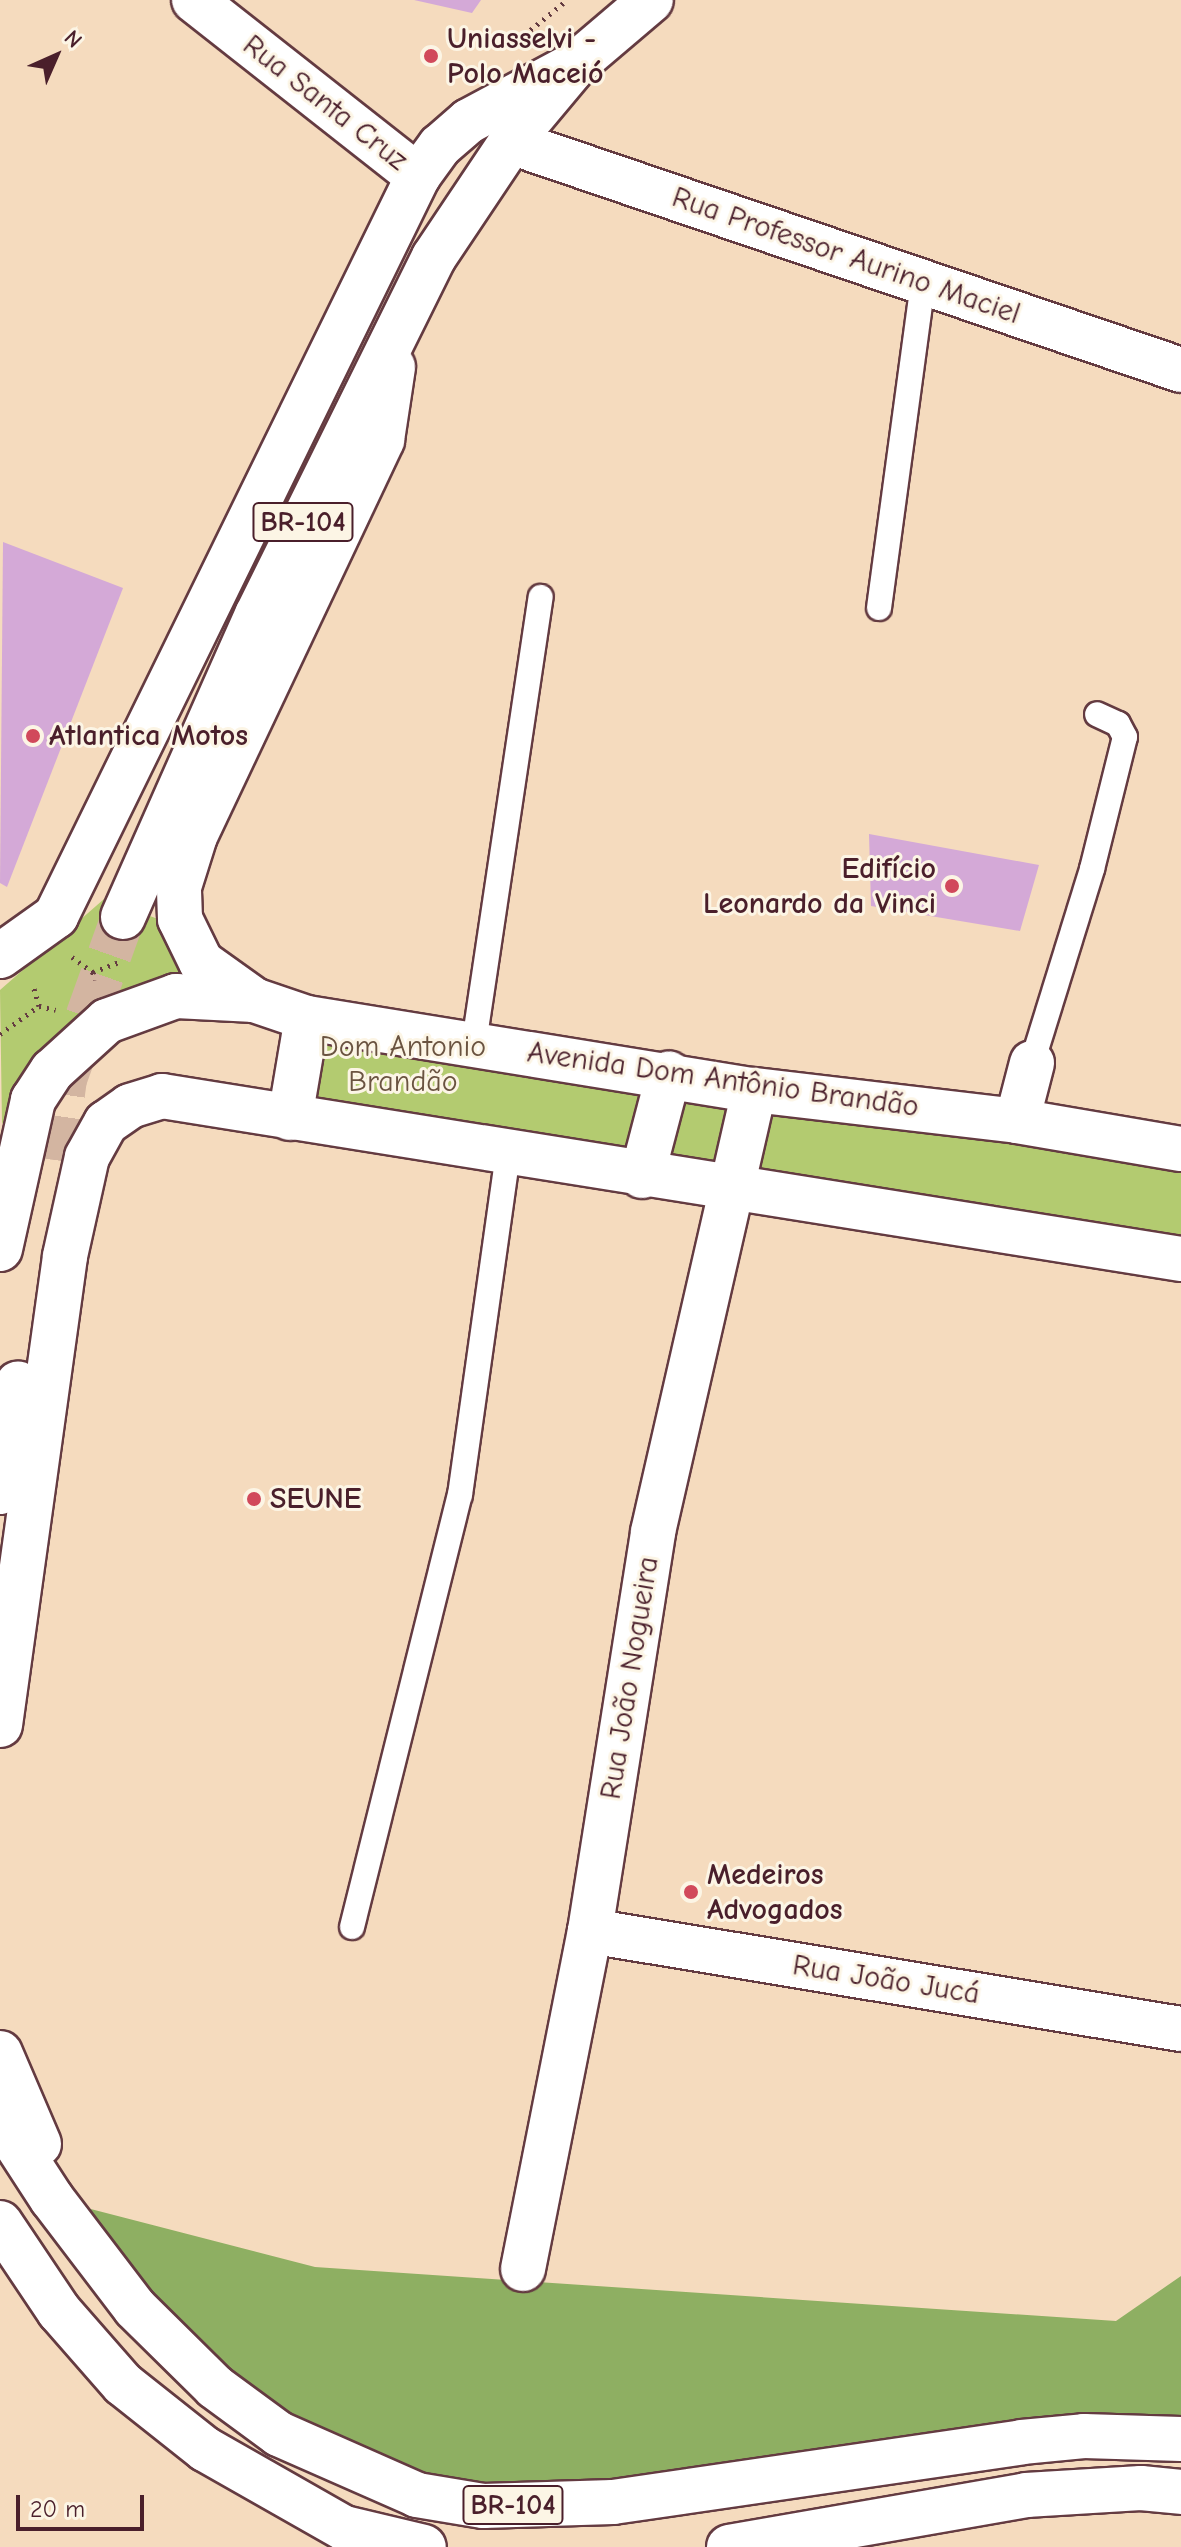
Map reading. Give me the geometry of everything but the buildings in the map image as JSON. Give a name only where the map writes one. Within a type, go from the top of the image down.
[{"type":"main road","name":"Rua Santa Cruz","points":[[194,0],[418,176]]},
{"type":"main road","name":"BR-104","points":[[123,917],[257,615],[434,257],[511,142],[577,63],[651,0]]},
{"type":"main road","points":[[10,960],[60,935],[418,176],[440,146],[469,121],[577,63]]},
{"type":"main road","name":"Rua Professor Aurino Maciel","points":[[511,142],[1181,370]]},
{"type":"main road","points":[[254,1000],[201,962],[180,919],[179,887],[195,836],[382,440],[398,328]]},
{"type":"main road","name":"Avenida Dom Antônio Brandão","points":[[0,1249],[33,1100],[52,1071],[107,1021],[176,996],[254,1000],[307,1018],[669,1073],[754,1090],[1017,1121],[1181,1149]]},
{"type":"main road","points":[[290,1118],[307,1018]]},
{"type":"main road","points":[[1017,1121],[1032,1063]]},
{"type":"main road","points":[[642,1176],[669,1073]]},
{"type":"main road","name":"Rua João Nogueira","points":[[523,2269],[590,1931],[653,1532],[754,1090]]},
{"type":"main road","points":[[0,1492],[71,1159],[106,1123],[130,1106],[162,1096],[642,1176],[1181,1259]]},
{"type":"main road","points":[[0,1725],[65,1256],[71,1159]]},
{"type":"main road","name":"Rua João Jucá","points":[[590,1931],[1181,2029]]},
{"type":"main road","points":[[0,2053],[52,2171],[135,2308]]},
{"type":"main road","name":"BR-104","points":[[0,2119],[52,2199],[135,2308],[215,2387],[279,2434],[417,2495],[483,2506],[613,2502],[1084,2436],[1181,2439]]},
{"type":"main road","name":"BR-104","points":[[0,2223],[59,2311],[123,2384],[205,2449],[344,2528],[424,2547]]},
{"type":"main road","points":[[729,2547],[1026,2495],[1141,2488],[1181,2492]]},
{"type":"lane","points":[[879,608],[923,282]]},
{"type":"lane","points":[[474,1043],[541,597]]},
{"type":"lane","points":[[1032,1063],[1092,869],[1125,737],[1118,724],[1097,714]]},
{"type":"lane","points":[[352,1927],[460,1495],[508,1153]]},
{"type":"path","points":[[60,935],[93,972],[94,983]]},
{"type":"path","points":[[0,1034],[39,1006],[10,960]]},
{"type":"green space","points":[[104,899],[158,919],[206,987],[42,1055],[2,1124],[0,990]]},
{"type":"green space","name":"Dom Antonio Brandão","points":[[331,1006],[1181,1143],[1181,1237],[302,1095]]},
{"type":"green space","points":[[52,2199],[315,2267],[1116,2321],[1181,2276],[1181,2439],[572,2503],[417,2495],[279,2434]]},
{"type":"tunnel","points":[[54,1160],[65,1079],[123,917]]},
{"type":"place","name":"Uniasselvi - Polo Maceió","points":[[431,56]]},
{"type":"place","name":"Atlantica Motos","points":[[33,736]]},
{"type":"place","name":"Edifício Leonardo da Vinci","points":[[952,886]]},
{"type":"place","name":"SEUNE","points":[[254,1499]]},
{"type":"place","name":"Medeiros Advogados","points":[[691,1892]]}]
